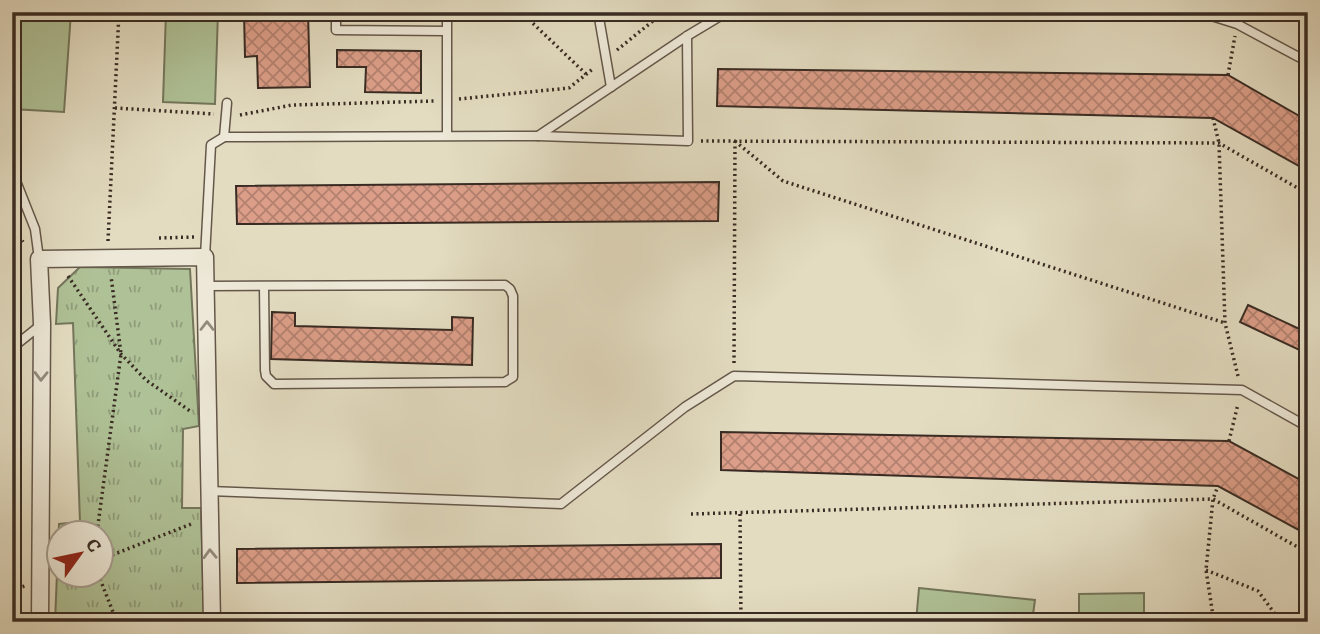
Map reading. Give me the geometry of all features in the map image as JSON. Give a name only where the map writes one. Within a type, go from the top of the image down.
[{"type":"street","points":[[40,622],[42,324],[39,258],[108,257],[205,257],[212,622]]},
{"type":"lane","points":[[336,12],[336,30],[446,31]]},
{"type":"lane","points":[[447,12],[447,135]]},
{"type":"lane","points":[[597,12],[611,87]]},
{"type":"lane","points":[[538,136],[727,12]]},
{"type":"lane","points":[[993,12],[1202,13],[1237,24],[1308,62]]},
{"type":"lane","points":[[205,257],[211,145],[224,137],[447,135],[688,141],[687,36]]},
{"type":"lane","points":[[224,137],[227,103]]},
{"type":"lane","points":[[12,171],[35,229],[39,258]]},
{"type":"lane","points":[[207,286],[505,285],[513,296],[513,377],[505,382],[274,384],[266,376],[265,370],[264,286]]},
{"type":"lane","points":[[12,348],[42,324]]},
{"type":"lane","points":[[209,491],[561,504],[685,407],[734,376],[1242,390],[1308,427]]},
{"type":"path","points":[[99,518],[121,355],[108,257],[107,220],[119,12]]},
{"type":"path","points":[[521,12],[586,74]]},
{"type":"path","points":[[115,108],[240,116],[292,105],[448,100],[569,88],[664,12]]},
{"type":"path","points":[[1228,75],[1237,24]]},
{"type":"path","points":[[735,141],[783,181],[1225,323],[1219,143],[1213,118]]},
{"type":"path","points":[[688,141],[1219,143],[1308,194]]},
{"type":"path","points":[[734,376],[735,141]]},
{"type":"path","points":[[12,239],[21,239],[39,258],[68,276],[121,355],[146,380],[207,423]]},
{"type":"path","points":[[1214,622],[1206,570],[1213,499],[1218,486]]},
{"type":"path","points":[[691,514],[1213,499],[1308,553]]},
{"type":"path","points":[[740,514],[741,622]]},
{"type":"path","points":[[116,554],[209,517]]},
{"type":"path","points":[[1206,570],[1258,591],[1281,622]]},
{"type":"path","points":[[103,588],[117,622]]},
{"type":"green space","points":[[13,12],[71,12],[64,112],[12,109]]},
{"type":"green space","points":[[166,12],[218,12],[215,104],[163,102]]},
{"type":"green space","points":[[80,267],[190,269],[199,426],[183,429],[182,508],[201,508],[204,622],[55,622],[56,588],[116,588],[116,518],[80,518],[73,323],[56,324],[58,288]]},
{"type":"green space","points":[[919,588],[1035,600],[1032,622],[916,622]]},
{"type":"green space","points":[[1144,593],[1144,622],[1079,622],[1079,594]]},
{"type":"building","points":[[244,12],[308,12],[310,87],[258,88],[257,56],[245,57]]},
{"type":"building","points":[[367,12],[411,12],[411,14],[367,15]]},
{"type":"building","points":[[337,50],[421,51],[421,93],[365,92],[366,67],[337,67]]},
{"type":"building","points":[[718,69],[1228,75],[1308,121],[1308,171],[1213,118],[717,106]]},
{"type":"building","points":[[719,182],[718,221],[237,224],[236,186]]},
{"type":"building","points":[[1248,305],[1308,333],[1308,354],[1240,322]]},
{"type":"building","points":[[272,312],[295,313],[295,326],[452,330],[452,317],[473,318],[472,365],[271,359]]},
{"type":"building","points":[[721,432],[1229,441],[1308,484],[1308,535],[1218,486],[721,470]]},
{"type":"building","points":[[721,544],[721,578],[237,583],[237,549]]}]
